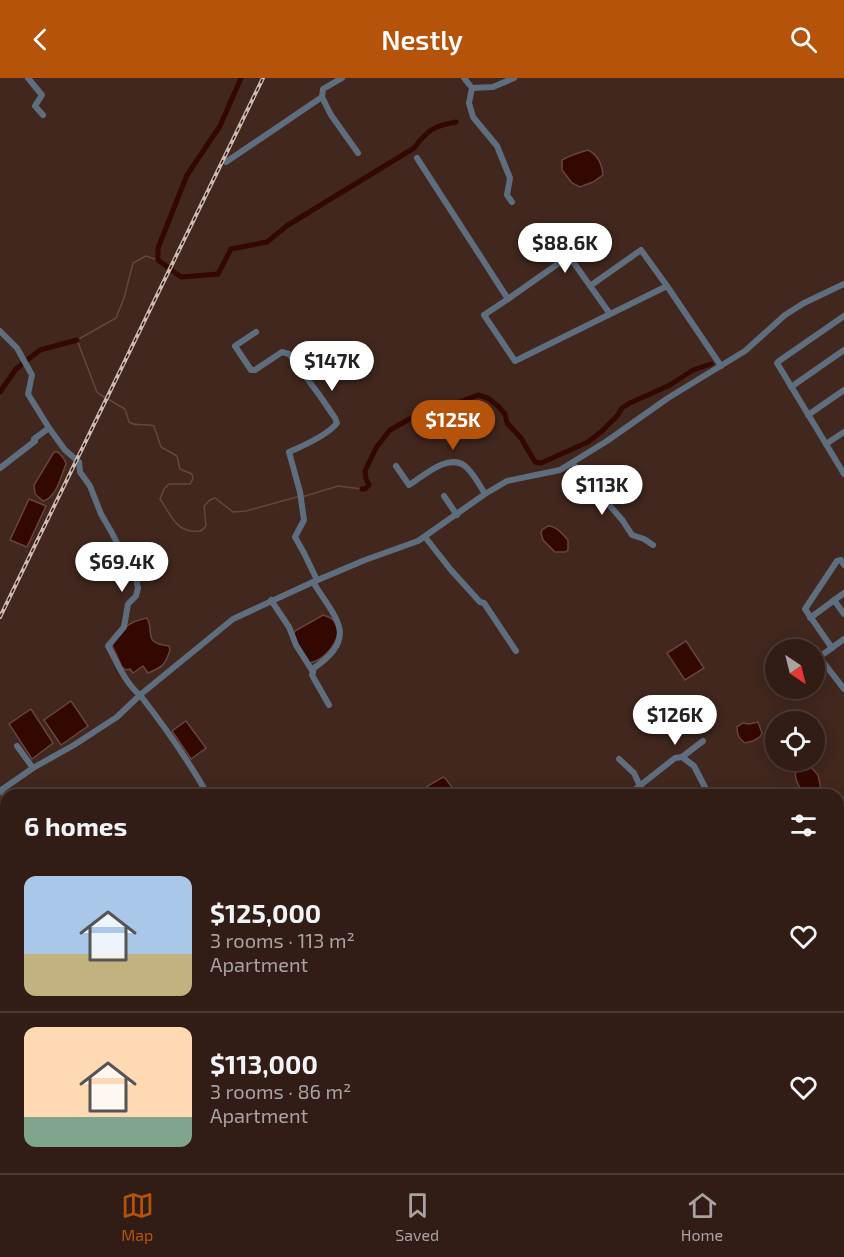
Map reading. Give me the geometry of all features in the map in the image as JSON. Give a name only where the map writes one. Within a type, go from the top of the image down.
[{"type":"street","points":[[28,78],[42,95],[35,106],[43,115]]},
{"type":"street","points":[[342,78],[323,89],[322,97],[331,115],[358,153]]},
{"type":"street","points":[[464,78],[472,88],[470,103],[473,117],[497,146],[510,178],[507,195],[512,202]]},
{"type":"street","points":[[472,88],[493,87],[514,78]]},
{"type":"street","points":[[226,162],[322,97]]},
{"type":"street","points":[[417,158],[508,299]]},
{"type":"street","points":[[590,286],[641,250],[721,366]]},
{"type":"street","points":[[610,314],[569,256],[484,315],[515,361],[610,314],[667,285]]},
{"type":"street","points":[[2,789],[117,717],[140,695],[233,619],[315,581],[418,541],[507,481],[560,470],[607,441],[668,398],[745,351],[785,315],[844,284]]},
{"type":"street","points":[[844,316],[778,362],[777,365],[844,474]]},
{"type":"street","points":[[0,332],[17,348],[32,375],[28,394],[65,450],[79,462],[80,472],[90,486],[101,514],[136,578],[138,588],[136,596],[128,604],[124,627],[108,645],[125,676],[162,723],[204,789]]},
{"type":"street","points":[[256,332],[235,346],[251,370],[255,370],[282,352],[289,354],[337,423],[332,429],[289,452],[300,492],[304,520],[295,537],[341,632],[338,646],[313,672]]},
{"type":"street","points":[[791,387],[844,350]]},
{"type":"street","points":[[808,415],[844,390]]},
{"type":"street","points":[[0,468],[49,428]]},
{"type":"street","points":[[826,444],[844,432]]},
{"type":"street","points":[[396,466],[409,485],[444,463],[465,466],[486,494]]},
{"type":"street","points":[[572,463],[599,491],[632,535],[653,545]]},
{"type":"street","points":[[444,496],[457,515]]},
{"type":"street","points":[[425,537],[451,570],[482,602],[516,651]]},
{"type":"street","points":[[832,648],[805,608],[837,561],[843,561]]},
{"type":"street","points":[[810,618],[844,593]]},
{"type":"street","points":[[272,600],[289,627],[329,705]]},
{"type":"street","points":[[834,600],[844,614]]},
{"type":"street","points":[[844,639],[820,658],[844,689]]},
{"type":"street","points":[[636,789],[675,758],[682,757],[703,741]]},
{"type":"street","points":[[17,746],[33,768]]},
{"type":"street","points":[[682,757],[694,766],[706,789]]},
{"type":"street","points":[[619,759],[634,773],[640,786]]},
{"type":"shaded area","points":[[588,150],[599,160],[603,175],[580,187],[572,183],[562,170],[562,160]]},
{"type":"shaded area","points":[[54,452],[58,452],[66,464],[55,491],[43,501],[35,494],[34,485]]},
{"type":"shaded area","points":[[29,499],[46,506],[27,547],[10,540]]},
{"type":"shaded area","points":[[548,526],[557,529],[568,540],[568,550],[555,552],[543,540],[542,530]]},
{"type":"shaded area","points":[[323,615],[332,619],[337,625],[336,641],[324,655],[309,663],[294,634],[295,631]]},
{"type":"shaded area","points":[[147,618],[152,640],[169,646],[170,650],[160,667],[148,673],[143,666],[133,673],[130,669],[126,670],[122,667],[112,645],[126,627]]},
{"type":"shaded area","points":[[686,641],[704,668],[685,680],[667,653]]},
{"type":"shaded area","points":[[71,701],[88,726],[61,745],[44,720]]},
{"type":"shaded area","points":[[31,709],[53,743],[32,759],[9,724]]},
{"type":"shaded area","points":[[186,721],[206,748],[191,759],[172,731]]},
{"type":"shaded area","points":[[758,722],[762,733],[760,737],[745,743],[741,740],[737,727],[743,723]]},
{"type":"shaded area","points":[[797,771],[814,771],[818,775],[821,789],[801,789],[796,780]]},
{"type":"shaded area","points":[[443,777],[453,789],[424,789]]},
{"type":"waterway","points":[[241,78],[220,126],[187,175],[158,248],[158,260],[181,277],[218,274],[231,249],[267,242],[288,225],[414,148],[432,130],[456,122]]},
{"type":"waterway","points":[[158,260],[146,256],[133,263],[116,318],[77,340],[97,392],[125,409],[129,422],[154,426],[161,447],[177,456],[180,469],[192,474],[193,479],[190,484],[169,484],[160,499],[182,528],[195,531],[203,529],[206,526],[204,506],[215,498],[233,512],[246,511],[297,497]]},
{"type":"waterway","points":[[0,392],[16,369],[40,350],[77,340]]},
{"type":"waterway","points":[[362,489],[369,485],[365,471],[376,448],[390,430],[415,416],[426,414],[436,423],[443,418],[449,406],[478,395],[488,398],[505,414],[507,423],[521,438],[535,462],[541,463],[588,442],[630,403],[670,385],[693,370],[711,364]]},
{"type":"waterway","points":[[302,497],[338,486],[362,489]]},
{"type":"railway","points":[[0,617],[263,78]]}]
